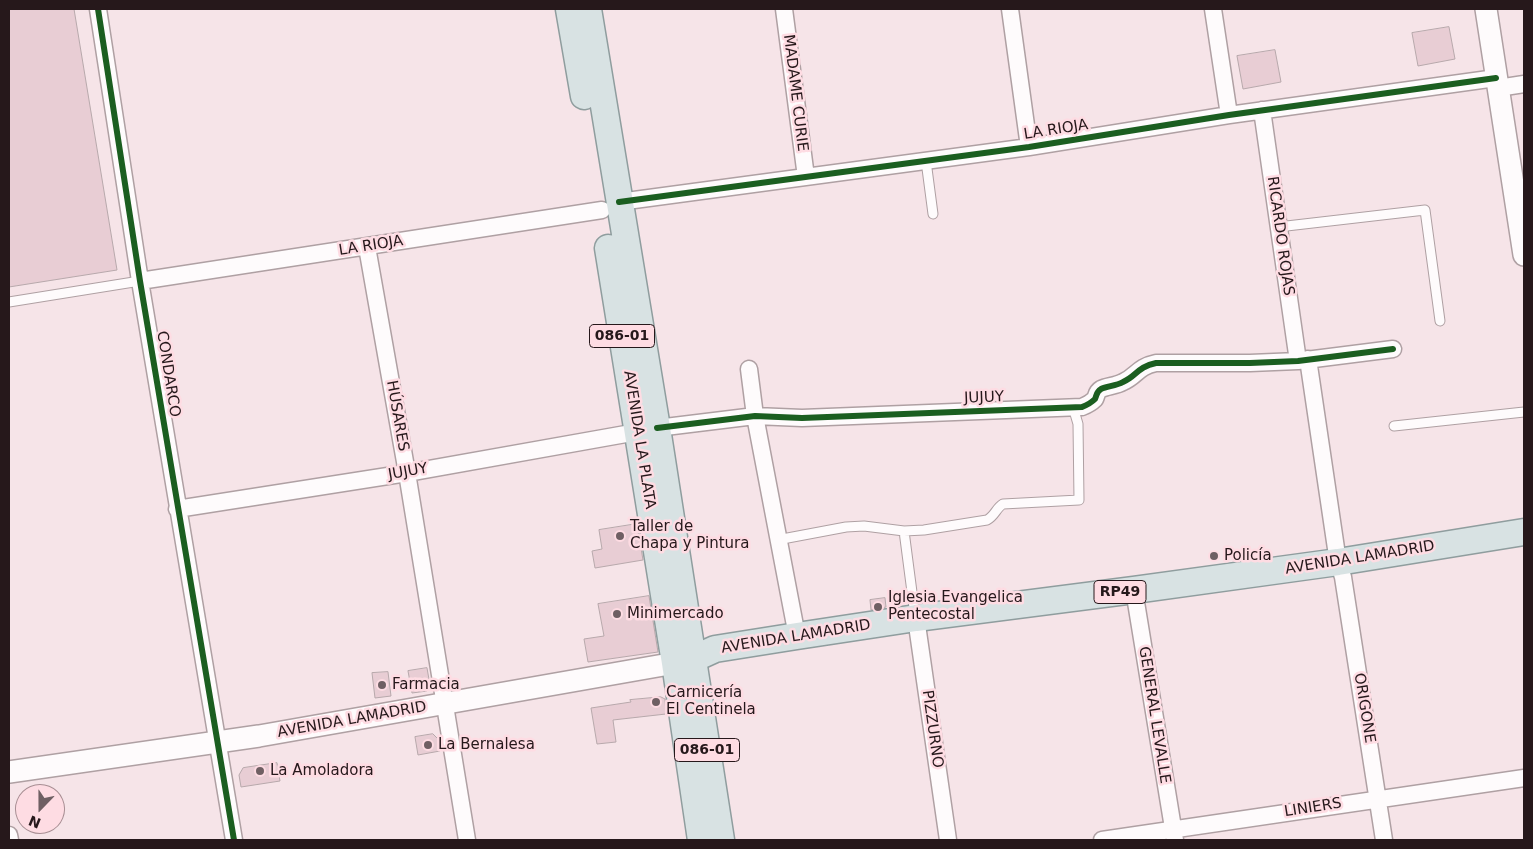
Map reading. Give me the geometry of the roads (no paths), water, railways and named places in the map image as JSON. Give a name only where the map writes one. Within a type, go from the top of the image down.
[{"type":"main road","name":"AVENIDA LA PLATA","points":[[569,9],[610,206],[684,661]]},
{"type":"main road","name":"AVENIDA LA PLATA","points":[[588,9],[610,206]]},
{"type":"main road","name":"AVENIDA LAMADRID","points":[[1340,569],[1524,532]]},
{"type":"main road","name":"AVENIDA LAMADRID","points":[[684,661],[715,649],[796,636],[917,626],[1340,569],[1524,550]]},
{"type":"main road","name":"AVENIDA LAMADRID","points":[[684,661],[716,662],[917,626]]},
{"type":"main road","name":"086-01","points":[[684,661],[701,840]]},
{"type":"main road","name":"086-01","points":[[684,661],[721,840]]},
{"type":"street","name":"CONDARCO","points":[[98,9],[177,509],[234,840]]},
{"type":"street","name":"MADAME CURIE","points":[[784,9],[806,177]]},
{"type":"street","points":[[1010,9],[1029,147]]},
{"type":"street","points":[[1213,9],[1229,115]]},
{"type":"street","points":[[1486,9],[1524,255]]},
{"type":"street","name":"LA RIOJA","points":[[140,281],[367,247],[610,206],[1029,147],[1262,110],[1497,83],[1524,84]]},
{"type":"street","name":"RICARDO ROJAS","points":[[1262,110],[1278,227],[1340,569]]},
{"type":"street","name":"HÚSARES","points":[[367,247],[468,840]]},
{"type":"street","name":"JUJUY","points":[[177,509],[407,473],[647,430],[755,416],[802,418],[1082,407],[1091,403],[1096,397],[1097,392],[1102,388],[1126,381],[1146,365],[1156,363],[1250,363],[1303,360],[1393,349]]},
{"type":"street","points":[[749,369],[755,416],[796,636]]},
{"type":"street","name":"ORIGONE","points":[[1340,569],[1384,840]]},
{"type":"street","name":"GENERAL LEVALLE","points":[[1135,598],[1174,835]]},
{"type":"street","name":"PIZZURNO","points":[[917,626],[948,840]]},
{"type":"street","name":"AVENIDA LAMADRID","points":[[9,772],[217,743],[684,661]]},
{"type":"street","name":"LINIERS","points":[[1102,840],[1174,835],[1378,798],[1524,778]]},
{"type":"street","points":[[9,835],[10,840]]},
{"type":"lane","points":[[926,161],[933,214]]},
{"type":"lane","points":[[1278,227],[1426,210],[1440,321]]},
{"type":"lane","points":[[9,302],[140,281]]},
{"type":"lane","points":[[777,540],[846,526],[864,526],[904,531],[924,530],[987,520],[1003,504],[1079,500],[1078,424],[1073,407]]},
{"type":"lane","points":[[1394,426],[1524,412]]},
{"type":"lane","points":[[904,531],[917,626]]},
{"type":"place","name":"Taller de Chapa y Pintura","points":[[620,536]]},
{"type":"place","name":"Policía","points":[[1214,556]]},
{"type":"place","name":"Iglesia Evangelica Pentecostal","points":[[878,607]]},
{"type":"place","name":"Minimercado","points":[[617,614]]},
{"type":"place","name":"Farmacia","points":[[382,685]]},
{"type":"place","name":"Carnicería El Centinela","points":[[656,702]]},
{"type":"place","name":"La Bernalesa","points":[[428,745]]},
{"type":"place","name":"La Amoladora","points":[[260,771]]}]
